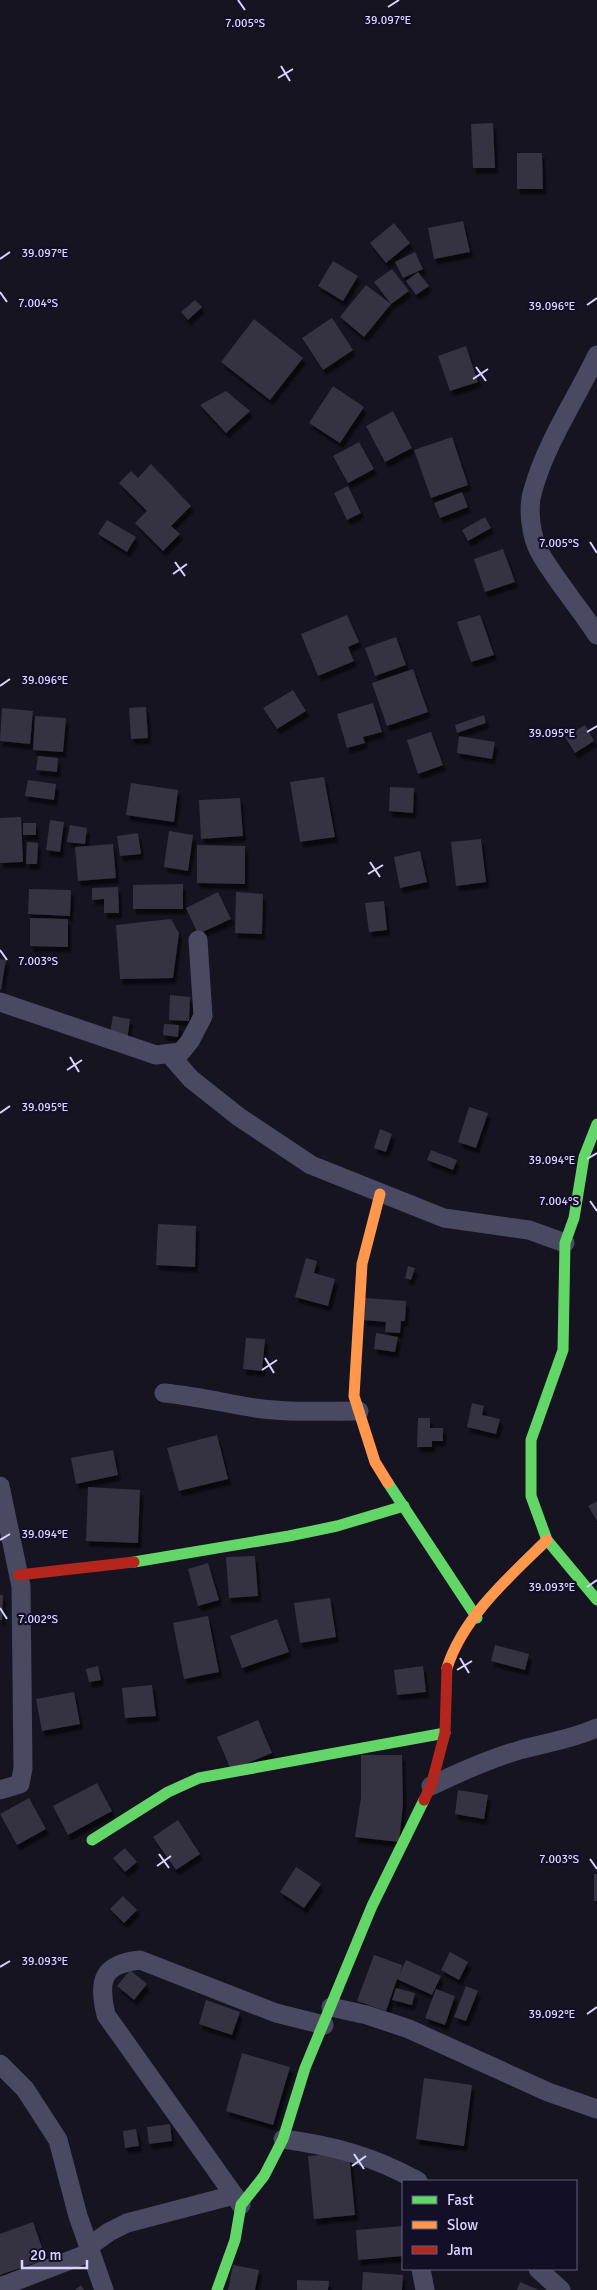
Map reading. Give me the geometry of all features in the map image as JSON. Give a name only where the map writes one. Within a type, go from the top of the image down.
[{"type":"street","points":[[597,355],[549,450],[532,491],[531,510],[533,531],[539,552],[597,635]]},
{"type":"street","points":[[0,1002],[156,1055],[181,1052],[190,1041],[203,1016],[198,940]]},
{"type":"street","points":[[169,1054],[191,1079],[239,1117],[311,1165],[444,1218],[529,1230],[565,1243]]},
{"type":"street","points":[[597,1124],[584,1158],[574,1218],[565,1243],[563,1350],[532,1440],[532,1496],[547,1540],[597,1600]]},
{"type":"street","points":[[380,1194],[362,1264],[354,1396],[375,1462],[477,1618]]},
{"type":"street","points":[[164,1393],[193,1396],[255,1408],[299,1412],[359,1411]]},
{"type":"street","points":[[0,1486],[21,1586],[23,1768],[20,1784],[0,1790]]},
{"type":"street","points":[[19,1575],[214,1550],[328,1528],[404,1506]]},
{"type":"street","points":[[9,2286],[88,2250],[110,2232],[127,2223],[238,2200],[264,2176],[283,2139],[305,2068],[372,1906],[431,1786],[445,1733],[446,1670],[452,1651],[477,1618],[491,1595],[547,1540]]},
{"type":"street","points":[[431,1786],[487,1760],[577,1736],[597,1728]]},
{"type":"street","points":[[92,1840],[168,1792],[199,1778],[445,1733]]},
{"type":"street","points":[[217,2290],[235,2240],[238,2200],[106,2015],[101,1994],[106,1973],[121,1962],[140,1960],[259,2007],[324,2025]]},
{"type":"street","points":[[331,2007],[367,2015],[408,2029],[548,2092],[597,2109]]},
{"type":"street","points":[[0,2064],[25,2089],[58,2140],[88,2250],[104,2290]]},
{"type":"street","points":[[283,2139],[326,2145],[371,2159],[408,2178]]},
{"type":"street","points":[[421,2270],[425,2290]]},
{"type":"street","points":[[539,2270],[561,2290]]},
{"type":"building","points":[[493,123],[495,168],[473,168],[471,124]]},
{"type":"building","points":[[517,153],[542,153],[543,189],[517,189]]},
{"type":"building","points":[[463,221],[470,252],[434,259],[428,228]]},
{"type":"building","points":[[394,223],[410,243],[386,263],[370,243]]},
{"type":"building","points":[[415,252],[423,269],[403,278],[395,262]]},
{"type":"building","points":[[333,261],[358,276],[343,301],[318,286]]},
{"type":"building","points":[[392,269],[409,291],[391,304],[374,282]]},
{"type":"building","points":[[418,272],[429,286],[416,295],[406,281]]},
{"type":"building","points":[[366,285],[391,304],[364,337],[340,317]]},
{"type":"building","points":[[195,300],[202,307],[188,320],[181,312]]},
{"type":"building","points":[[332,318],[353,350],[323,370],[302,338]]},
{"type":"building","points":[[254,319],[303,358],[270,400],[221,362]]},
{"type":"building","points":[[466,346],[478,382],[450,391],[438,356]]},
{"type":"building","points":[[333,386],[364,407],[340,443],[309,423]]},
{"type":"building","points":[[226,391],[250,411],[226,433],[200,405]]},
{"type":"building","points":[[393,411],[412,448],[385,462],[366,426]]},
{"type":"building","points":[[452,437],[468,485],[431,498],[414,450]]},
{"type":"building","points":[[359,442],[374,469],[348,483],[333,456]]},
{"type":"building","points":[[151,464],[191,506],[171,526],[180,534],[163,551],[135,523],[147,511],[119,483],[131,471],[138,478]]},
{"type":"building","points":[[348,486],[361,513],[347,520],[334,493]]},
{"type":"building","points":[[462,492],[468,507],[440,518],[434,503]]},
{"type":"building","points":[[485,517],[491,528],[468,541],[462,530]]},
{"type":"building","points":[[107,520],[136,537],[127,552],[98,534]]},
{"type":"building","points":[[503,549],[515,582],[485,592],[474,559]]},
{"type":"building","points":[[347,615],[359,642],[348,647],[354,661],[318,676],[301,634]]},
{"type":"building","points":[[480,615],[494,655],[471,662],[457,622]]},
{"type":"building","points":[[396,637],[406,665],[375,676],[365,648]]},
{"type":"building","points":[[413,669],[428,712],[387,726],[372,683]]},
{"type":"building","points":[[293,690],[306,711],[277,729],[263,708]]},
{"type":"building","points":[[373,703],[382,732],[363,737],[365,743],[347,748],[337,714]]},
{"type":"building","points":[[146,707],[148,738],[131,739],[129,708]]},
{"type":"building","points":[[2,708],[33,711],[30,744],[0,741]]},
{"type":"building","points":[[484,715],[486,723],[457,733],[455,725]]},
{"type":"building","points":[[35,716],[66,718],[63,752],[33,750]]},
{"type":"building","points":[[585,725],[594,741],[575,753],[565,737]]},
{"type":"building","points":[[431,732],[443,765],[418,774],[407,740]]},
{"type":"building","points":[[459,736],[495,742],[492,759],[457,753]]},
{"type":"building","points":[[38,756],[58,758],[57,772],[36,770]]},
{"type":"building","points":[[324,777],[335,837],[300,842],[290,782]]},
{"type":"building","points":[[28,780],[56,784],[54,800],[25,796]]},
{"type":"building","points":[[131,783],[178,790],[174,822],[126,815]]},
{"type":"building","points":[[390,787],[414,788],[413,813],[389,811]]},
{"type":"building","points":[[240,798],[243,836],[201,839],[199,800]]},
{"type":"building","points":[[21,817],[23,862],[0,863],[0,818]]},
{"type":"building","points":[[50,820],[64,822],[60,852],[46,850]]},
{"type":"building","points":[[23,823],[36,823],[36,835],[23,835]]},
{"type":"building","points":[[70,825],[87,828],[85,844],[67,842]]},
{"type":"building","points":[[169,831],[193,835],[188,871],[164,867]]},
{"type":"building","points":[[138,833],[141,854],[120,856],[117,836]]},
{"type":"building","points":[[481,839],[486,882],[456,886],[451,842]]},
{"type":"building","points":[[27,842],[38,843],[37,864],[26,864]]},
{"type":"building","points":[[113,844],[116,878],[78,881],[75,847]]},
{"type":"building","points":[[197,845],[245,846],[245,884],[197,883]]},
{"type":"building","points":[[420,851],[427,882],[400,888],[394,857]]},
{"type":"building","points":[[183,884],[183,909],[133,909],[133,885]]},
{"type":"building","points":[[118,887],[119,913],[104,913],[104,899],[92,900],[92,888]]},
{"type":"building","points":[[29,889],[71,890],[70,916],[28,914]]},
{"type":"building","points":[[218,892],[231,919],[198,934],[186,908]]},
{"type":"building","points":[[236,892],[263,894],[262,934],[235,933]]},
{"type":"building","points":[[384,901],[387,930],[369,932],[365,903]]},
{"type":"building","points":[[30,918],[68,919],[68,947],[30,946]]},
{"type":"building","points":[[171,919],[179,933],[173,978],[120,979],[116,925]]},
{"type":"building","points":[[0,959],[6,960],[1,989],[0,989]]},
{"type":"building","points":[[170,995],[190,997],[189,1021],[169,1020]]},
{"type":"building","points":[[113,1016],[130,1019],[127,1041],[109,1038]]},
{"type":"building","points":[[164,1024],[179,1025],[178,1037],[163,1035]]},
{"type":"building","points":[[469,1107],[488,1113],[476,1148],[458,1142]]},
{"type":"building","points":[[380,1129],[392,1134],[386,1152],[374,1148]]},
{"type":"building","points":[[431,1150],[457,1160],[453,1170],[427,1160]]},
{"type":"building","points":[[158,1224],[196,1226],[195,1267],[156,1265]]},
{"type":"building","points":[[306,1258],[317,1261],[314,1273],[335,1279],[328,1306],[295,1297]]},
{"type":"building","points":[[408,1266],[415,1268],[411,1280],[405,1278]]},
{"type":"building","points":[[365,1298],[406,1301],[405,1321],[401,1321],[400,1333],[385,1332],[386,1322],[364,1320]]},
{"type":"building","points":[[376,1333],[398,1337],[395,1352],[374,1349]]},
{"type":"building","points":[[246,1338],[265,1339],[262,1371],[243,1369]]},
{"type":"building","points":[[472,1403],[484,1406],[482,1415],[500,1419],[496,1434],[467,1427]]},
{"type":"building","points":[[418,1418],[430,1418],[430,1428],[443,1428],[443,1441],[432,1441],[432,1447],[417,1447]]},
{"type":"building","points":[[217,1435],[228,1479],[179,1491],[167,1448]]},
{"type":"building","points":[[113,1450],[118,1475],[76,1484],[71,1458]]},
{"type":"building","points":[[88,1487],[140,1490],[138,1543],[86,1541]]},
{"type":"building","points":[[597,1501],[597,1521],[588,1506]]},
{"type":"building","points":[[255,1556],[258,1596],[229,1598],[226,1557]]},
{"type":"building","points":[[208,1563],[219,1600],[198,1606],[188,1569]]},
{"type":"building","points":[[0,1595],[3,1595],[2,1620],[0,1620]]},
{"type":"building","points":[[330,1598],[336,1637],[300,1643],[294,1603]]},
{"type":"building","points":[[208,1616],[219,1672],[184,1679],[173,1623]]},
{"type":"building","points":[[277,1619],[289,1652],[242,1668],[230,1636]]},
{"type":"building","points":[[495,1645],[529,1654],[525,1670],[491,1661]]},
{"type":"building","points":[[98,1666],[101,1680],[89,1682],[86,1669]]},
{"type":"building","points":[[423,1666],[426,1692],[397,1695],[394,1670]]},
{"type":"building","points":[[152,1685],[156,1716],[125,1718],[122,1688]]},
{"type":"building","points":[[74,1692],[80,1724],[42,1731],[36,1699]]},
{"type":"building","points":[[258,1720],[272,1753],[231,1770],[217,1737]]},
{"type":"building","points":[[361,1755],[402,1755],[403,1804],[399,1842],[355,1837],[361,1798]]},
{"type":"building","points":[[97,1783],[112,1811],[68,1835],[53,1806]]},
{"type":"building","points":[[458,1790],[488,1795],[484,1819],[455,1814]]},
{"type":"building","points":[[29,1798],[46,1829],[17,1845],[0,1814]]},
{"type":"building","points":[[178,1820],[200,1854],[176,1870],[153,1837]]},
{"type":"building","points":[[125,1848],[137,1862],[125,1872],[113,1858]]},
{"type":"building","points":[[296,1867],[321,1884],[304,1908],[280,1892]]},
{"type":"building","points":[[594,1874],[597,1874],[597,1901],[594,1901]]},
{"type":"building","points":[[123,1896],[137,1910],[124,1923],[110,1909]]},
{"type":"building","points":[[450,1952],[468,1962],[459,1980],[441,1970]]},
{"type":"building","points":[[374,1955],[402,1965],[400,1973],[406,1960],[441,1976],[432,1995],[397,1979],[386,2011],[357,2001]]},
{"type":"building","points":[[130,1970],[147,1984],[134,2000],[117,1986]]},
{"type":"building","points":[[466,1986],[478,1991],[466,2021],[454,2017]]},
{"type":"building","points":[[396,1988],[415,1993],[412,2005],[392,2000]]},
{"type":"building","points":[[436,1989],[455,1996],[445,2025],[425,2018]]},
{"type":"building","points":[[206,2000],[240,2012],[232,2035],[199,2024]]},
{"type":"building","points":[[242,2053],[290,2067],[273,2125],[226,2111]]},
{"type":"building","points":[[424,2078],[472,2085],[464,2146],[416,2139]]},
{"type":"building","points":[[170,2124],[172,2141],[149,2144],[147,2127]]},
{"type":"building","points":[[136,2129],[139,2146],[125,2148],[123,2131]]},
{"type":"building","points":[[349,2153],[355,2215],[314,2219],[308,2156]]},
{"type":"building","points":[[33,2222],[46,2259],[0,2275],[0,2234]]},
{"type":"building","points":[[402,2226],[402,2256],[358,2260],[356,2230]]},
{"type":"building","points":[[233,2265],[259,2270],[255,2290],[228,2290]]},
{"type":"building","points":[[363,2272],[403,2275],[402,2290],[362,2290]]},
{"type":"building","points":[[297,2280],[329,2281],[328,2290],[297,2290]]},
{"type":"building","points":[[520,2282],[539,2290],[517,2290]]},
{"type":"building","points":[[81,2285],[84,2290],[75,2290]]},
{"type":"traffic: fast","points":[[597,1124],[584,1157],[574,1218],[565,1243],[563,1350],[531,1440],[531,1496],[547,1540],[597,1600]]},
{"type":"traffic: fast","points":[[388,1483],[477,1618]]},
{"type":"traffic: fast","points":[[134,1562],[289,1536],[337,1526],[404,1506]]},
{"type":"traffic: fast","points":[[92,1840],[168,1792],[199,1778],[445,1733]]},
{"type":"traffic: fast","points":[[217,2290],[235,2240],[241,2205],[264,2176],[283,2139],[305,2068],[372,1906],[424,1800]]},
{"type":"traffic: slow","points":[[380,1194],[362,1264],[354,1396],[375,1462],[388,1483]]},
{"type":"traffic: slow","points":[[447,1668],[454,1649],[464,1632],[489,1598],[547,1540]]},
{"type":"traffic: jam","points":[[19,1575],[134,1562]]},
{"type":"traffic: jam","points":[[424,1800],[431,1786],[445,1733],[447,1668]]}]
